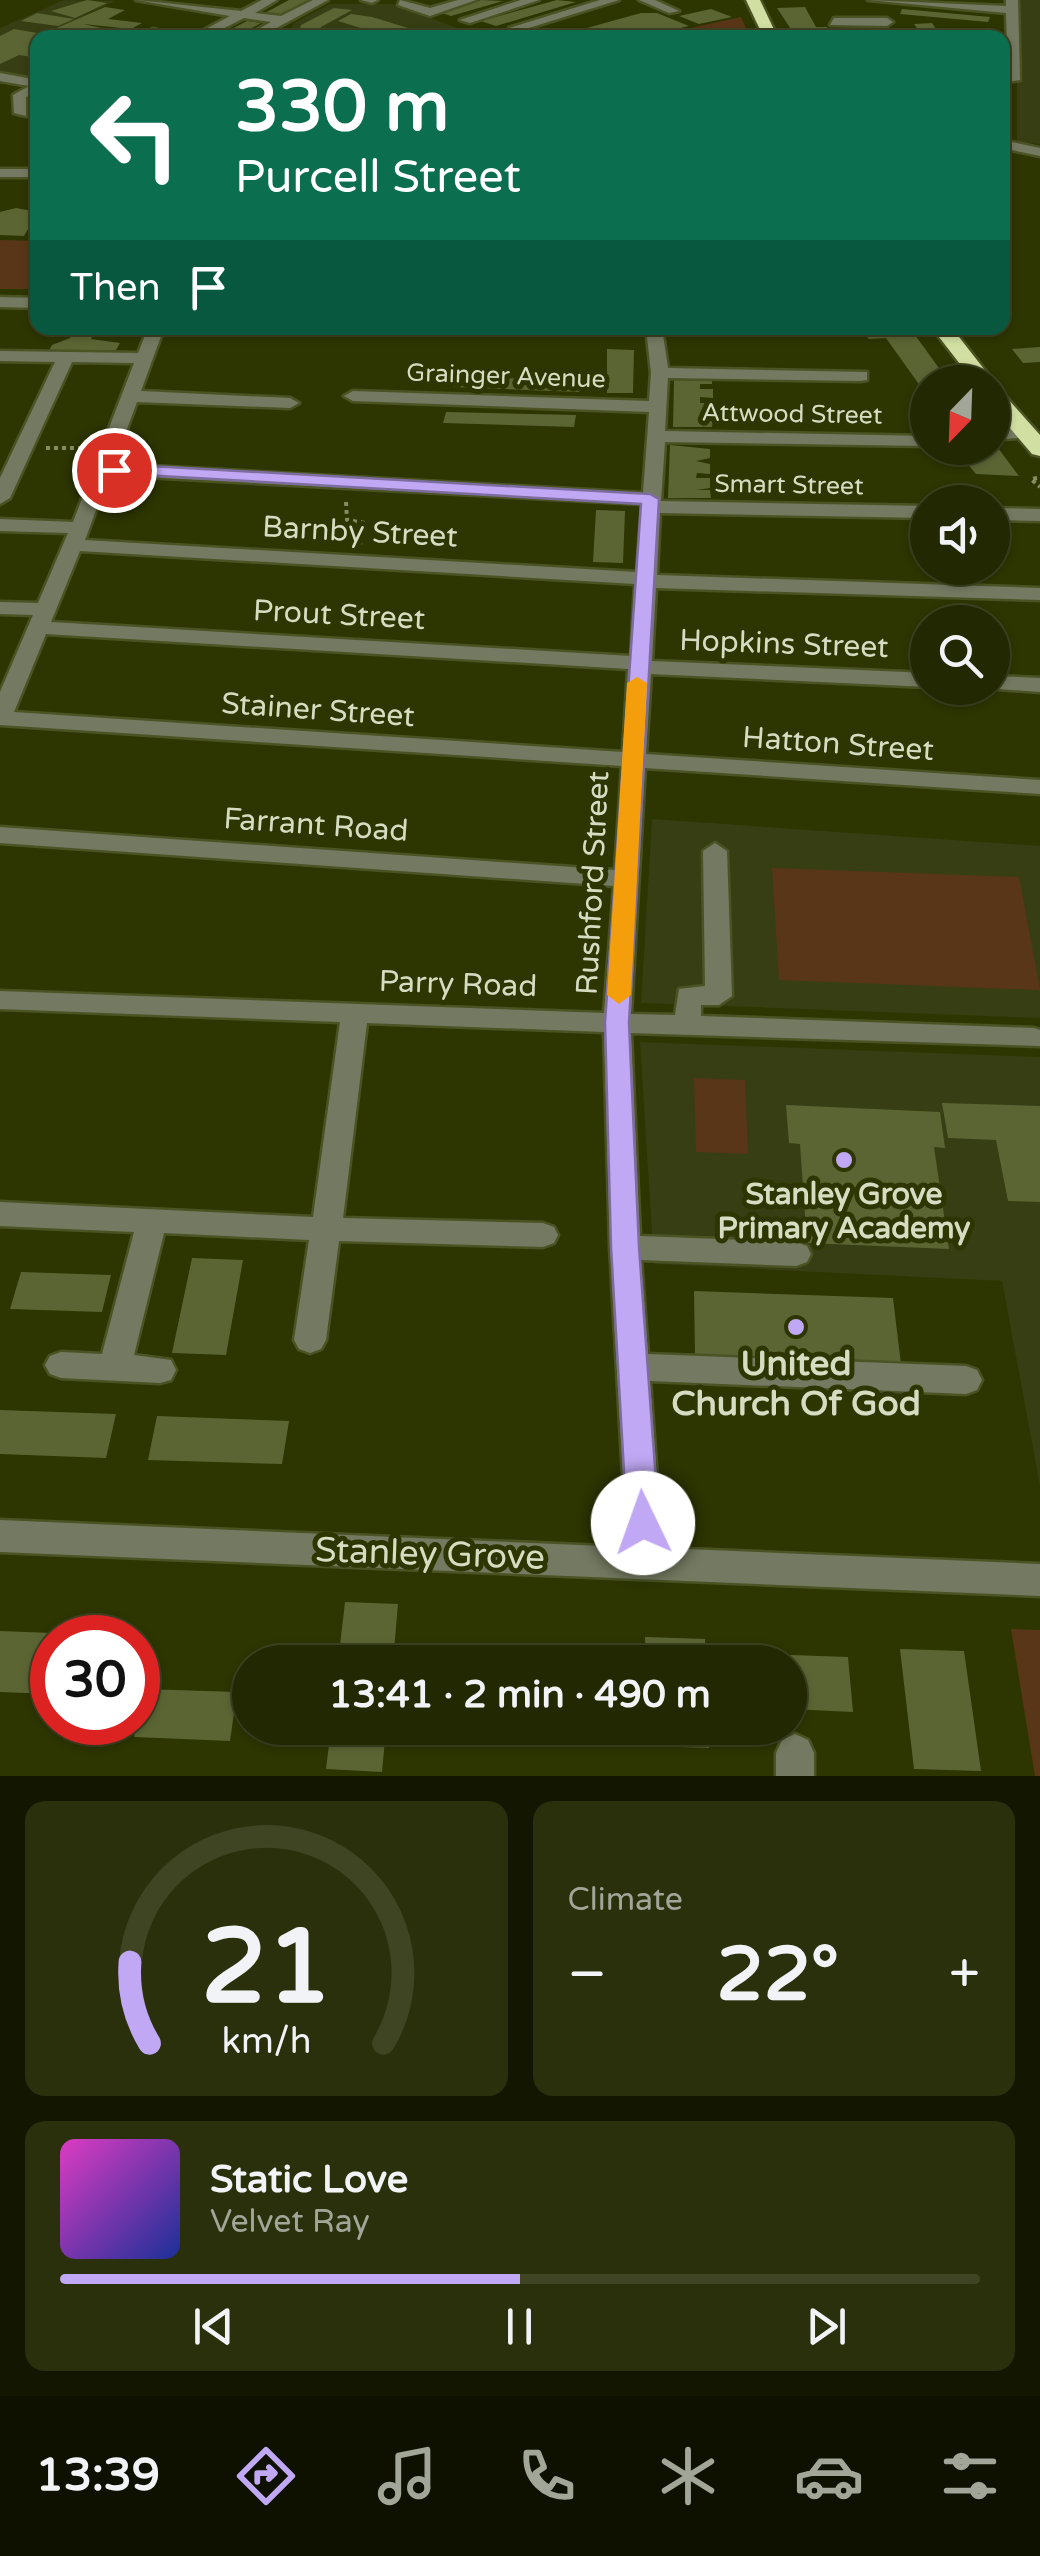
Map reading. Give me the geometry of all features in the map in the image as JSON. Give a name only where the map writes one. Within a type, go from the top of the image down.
[{"type":"highway","points":[[753,0],[767,30]]},
{"type":"highway","points":[[947,335],[971,365]]},
{"type":"highway","points":[[1010,416],[1040,448]]},
{"type":"street","points":[[142,0],[283,20]]},
{"type":"street","points":[[211,30],[272,0]]},
{"type":"street","points":[[264,30],[322,0]]},
{"type":"street","points":[[412,0],[402,3],[430,12],[470,0]]},
{"type":"street","points":[[466,20],[533,0]]},
{"type":"street","points":[[514,28],[613,0]]},
{"type":"street","points":[[644,0],[672,10]]},
{"type":"street","points":[[874,0],[1011,5],[1010,30]]},
{"type":"street","points":[[874,0],[892,30]]},
{"type":"street","points":[[838,30],[831,18],[887,22]]},
{"type":"street","points":[[0,77],[30,86]]},
{"type":"street","points":[[0,96],[30,91]]},
{"type":"street","points":[[19,95],[20,113]]},
{"type":"street","points":[[0,114],[30,112]]},
{"type":"street","points":[[1010,146],[1040,152]]},
{"type":"street","points":[[0,173],[30,173]]},
{"type":"street","points":[[0,302],[30,303]]},
{"type":"street","points":[[2,707],[76,536],[153,335]]},
{"type":"street","name":"Rushford Street","points":[[645,1562],[636,1366],[625,1247],[617,1023],[643,580],[660,373],[655,335]]},
{"type":"street","points":[[0,356],[144,358]]},
{"type":"street","points":[[0,498],[66,357]]},
{"type":"street","points":[[660,373],[861,376]]},
{"type":"street","points":[[130,396],[290,403]]},
{"type":"street","name":"Grainger Avenue","points":[[353,396],[657,407]]},
{"type":"street","points":[[1010,434],[1023,433]]},
{"type":"street","name":"Attwood Street","points":[[656,436],[910,441]]},
{"type":"street","name":"Smart Street","points":[[101,469],[650,503],[910,511]]},
{"type":"street","points":[[1010,514],[1040,515]]},
{"type":"street","name":"Barnby Street","points":[[0,525],[76,536],[356,562],[643,580],[1040,594]]},
{"type":"street","name":"Prout Street","points":[[0,608],[41,618],[638,665]]},
{"type":"street","name":"Hopkins Street","points":[[638,665],[910,679]]},
{"type":"street","points":[[1010,683],[1040,684]]},
{"type":"street","name":"Stainer Street","points":[[2,707],[633,761]]},
{"type":"street","name":"Hatton Street","points":[[633,761],[1040,788]]},
{"type":"street","name":"Farrant Road","points":[[0,835],[627,879]]},
{"type":"street","points":[[688,1026],[688,995],[718,996],[715,851]]},
{"type":"street","name":"Parry Road","points":[[0,1000],[1034,1038]]},
{"type":"street","points":[[310,1340],[355,1012]]},
{"type":"street","points":[[0,1214],[543,1235]]},
{"type":"street","points":[[114,1367],[152,1221]]},
{"type":"street","points":[[625,1247],[796,1254]]},
{"type":"street","points":[[62,1365],[160,1370]]},
{"type":"street","points":[[636,1366],[966,1380]]},
{"type":"street","name":"Stanley Grove","points":[[0,1536],[1040,1580]]},
{"type":"path","points":[[23,448],[111,448]]},
{"type":"path","points":[[351,482],[344,516],[366,523],[356,562]]},
{"type":"shaded area","points":[[64,0],[115,1],[71,22],[118,30],[30,30],[30,77],[0,72],[0,28]]},
{"type":"shaded area","points":[[1017,0],[1040,0],[1040,144],[1017,142]]},
{"type":"shaded area","points":[[330,4],[393,4],[463,30],[291,30],[294,23]]},
{"type":"shaded area","points":[[741,17],[747,30],[682,30]]},
{"type":"shaded area","points":[[0,240],[30,241],[30,289],[0,289]]},
{"type":"shaded area","points":[[652,819],[1040,846],[1040,1018],[641,1003]]},
{"type":"shaded area","points":[[772,868],[1019,877],[1040,990],[779,980]]},
{"type":"shaded area","name":"Stanley Grove Primary Academy","points":[[640,1042],[1040,1057],[1040,1486],[1002,1281],[654,1264]]},
{"type":"shaded area","points":[[694,1078],[745,1080],[748,1154],[696,1152]]},
{"type":"shaded area","points":[[1011,1629],[1040,1630],[1040,1776],[1035,1776]]},
{"type":"building","points":[[87,0],[107,3],[75,18],[51,11]]},
{"type":"building","points":[[289,0],[308,0],[275,17],[261,15]]},
{"type":"building","points":[[481,0],[503,1],[451,16],[439,12]]},
{"type":"building","points":[[557,0],[576,2],[496,26],[481,21]]},
{"type":"building","points":[[105,7],[125,10],[108,19],[142,23],[131,29],[83,24],[101,28],[52,30]]},
{"type":"building","points":[[805,7],[816,27],[828,30],[791,30],[777,8]]},
{"type":"building","points":[[334,8],[352,10],[320,30],[299,30],[301,25]]},
{"type":"building","points":[[711,9],[732,17],[699,24],[679,16]]},
{"type":"building","points":[[902,9],[990,17],[988,22],[900,14]]},
{"type":"building","points":[[37,13],[74,19],[58,26],[21,21]]},
{"type":"building","points":[[641,13],[657,13],[689,26],[673,30],[579,30]]},
{"type":"building","points":[[351,14],[415,30],[367,30],[338,21]]},
{"type":"building","points":[[247,21],[261,23],[248,30],[230,30]]},
{"type":"building","points":[[932,23],[937,30],[918,30],[914,24]]},
{"type":"building","points":[[14,29],[30,32],[30,57],[19,55],[0,64],[0,36]]},
{"type":"building","points":[[16,208],[30,211],[30,226],[24,236],[0,235],[0,212]]},
{"type":"building","points":[[93,335],[91,339],[120,343],[116,350],[85,351],[83,355],[47,354],[52,345]]},
{"type":"building","points":[[865,335],[915,335],[937,365],[910,365],[910,372],[886,338],[869,339]]},
{"type":"building","points":[[1040,347],[1040,362],[1023,363],[1012,349]]},
{"type":"building","points":[[607,349],[634,350],[633,393],[607,393]]},
{"type":"building","points":[[454,377],[581,380],[580,392],[452,387]]},
{"type":"building","points":[[674,380],[712,381],[700,384],[700,389],[713,389],[713,398],[700,397],[700,403],[713,403],[713,412],[700,412],[700,417],[713,417],[712,427],[673,427]]},
{"type":"building","points":[[446,412],[576,415],[574,427],[443,423]]},
{"type":"building","points":[[670,445],[710,449],[710,458],[696,461],[710,464],[710,474],[697,473],[696,478],[710,478],[710,488],[696,490],[710,490],[711,498],[668,498]]},
{"type":"building","points":[[1010,464],[1019,476],[976,474],[968,465]]},
{"type":"building","points":[[596,510],[625,511],[623,563],[593,562]]},
{"type":"building","points":[[942,1103],[1040,1106],[1040,1202],[1008,1201],[996,1140],[948,1138]]},
{"type":"building","points":[[786,1105],[940,1112],[945,1148],[934,1147],[949,1249],[807,1243],[800,1144],[789,1143]]},
{"type":"building","points":[[192,1258],[243,1260],[226,1355],[172,1353]]},
{"type":"building","points":[[21,1272],[111,1275],[102,1312],[10,1309]]},
{"type":"building","name":"United Church Of God","points":[[694,1291],[893,1298],[901,1364],[695,1356]]},
{"type":"building","points":[[0,1410],[116,1414],[106,1458],[0,1454]]},
{"type":"building","points":[[157,1416],[289,1421],[282,1464],[148,1460]]},
{"type":"building","points":[[345,1602],[398,1604],[394,1645],[340,1645]]},
{"type":"building","points":[[0,1631],[30,1632],[30,1693],[0,1692]]},
{"type":"building","points":[[645,1637],[705,1639],[705,1645],[645,1645]]},
{"type":"building","points":[[900,1649],[964,1651],[981,1771],[914,1769]]},
{"type":"building","points":[[807,1656],[848,1657],[853,1712],[807,1710]]},
{"type":"building","points":[[160,1690],[232,1692],[230,1741],[160,1738]]},
{"type":"building","points":[[329,1745],[384,1745],[382,1772],[326,1769]]},
{"type":"building","points":[[709,1745],[709,1748],[647,1746]]},
{"type":"slow traffic","points":[[619,995],[637,683]]},
{"type":"place","name":"Stanley Grove Primary Academy","points":[[844,1160]]},
{"type":"place","name":"United Church Of God","points":[[796,1327]]},
{"type":"route","points":[[114,470],[650,499],[617,1023],[625,1247],[636,1366],[643,1523]]}]
